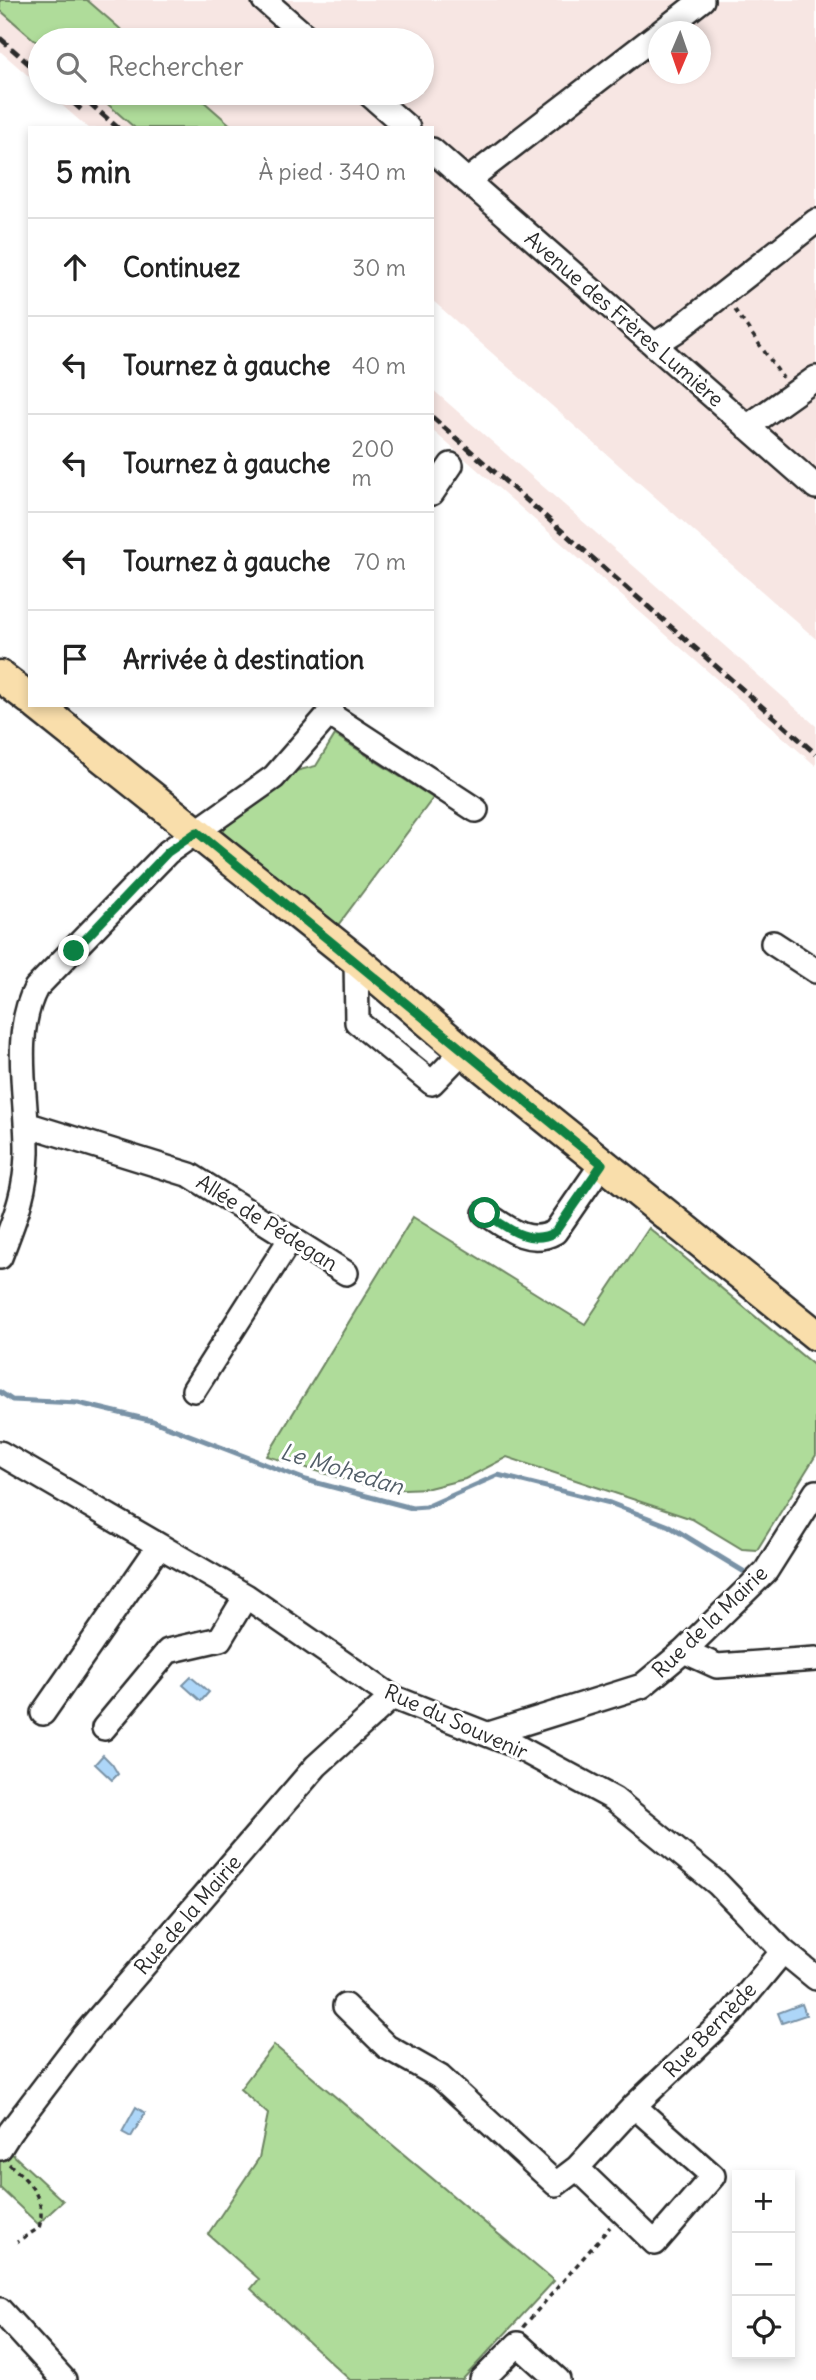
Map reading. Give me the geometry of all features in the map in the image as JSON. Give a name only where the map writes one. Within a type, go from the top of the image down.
[{"type":"main road","points":[[0,676],[28,697]]},
{"type":"main road","points":[[40,707],[356,960],[463,1051],[816,1335]]},
{"type":"street","points":[[264,0],[296,28]]},
{"type":"street","points":[[675,21],[702,0]]},
{"type":"street","points":[[467,181],[648,42]]},
{"type":"street","points":[[382,105],[406,126]]},
{"type":"street","name":"Avenue des Frères Lumière","points":[[434,152],[747,427],[812,478]]},
{"type":"street","points":[[654,345],[677,331],[813,230]]},
{"type":"street","points":[[747,427],[816,378]]},
{"type":"street","points":[[434,490],[450,465]]},
{"type":"street","points":[[0,1257],[24,1195],[27,1154],[22,1037],[27,1004],[36,988],[168,852],[274,777],[330,710],[476,810]]},
{"type":"street","points":[[773,943],[816,971]]},
{"type":"street","points":[[356,960],[357,1022],[432,1083],[463,1051]]},
{"type":"street","name":"Allée de Pédegan","points":[[26,1124],[190,1175],[346,1273]]},
{"type":"street","points":[[485,1213],[530,1238],[546,1237],[555,1232],[602,1164]]},
{"type":"street","points":[[194,1390],[291,1238]]},
{"type":"street","name":"Rue du Souvenir","points":[[0,1453],[246,1596],[392,1697],[489,1734],[614,1799],[718,1884],[783,1951],[816,1978]]},
{"type":"street","name":"Rue de la Mairie","points":[[489,1734],[642,1686],[684,1651],[766,1571],[816,1492]]},
{"type":"street","points":[[43,1713],[159,1546]]},
{"type":"street","points":[[103,1728],[168,1651],[220,1639],[246,1596]]},
{"type":"street","points":[[684,1651],[717,1666],[816,1659]]},
{"type":"street","name":"Rue de la Mairie","points":[[0,2148],[84,2035],[316,1766],[392,1697]]},
{"type":"street","name":"Rue Bernède","points":[[578,2168],[634,2106],[731,2014],[783,1951]]},
{"type":"street","points":[[345,2006],[387,2047],[440,2077],[556,2184],[578,2168],[655,2243],[713,2176],[634,2106]]},
{"type":"street","points":[[0,2310],[64,2380]]},
{"type":"street","points":[[482,2380],[518,2344],[558,2380]]},
{"type":"path","points":[[724,294],[794,394]]},
{"type":"path","points":[[0,2156],[30,2183],[40,2200],[42,2217],[39,2228],[17,2242]]},
{"type":"path","points":[[518,2344],[519,2332],[623,2212]]},
{"type":"shaded area","points":[[87,0],[816,0],[816,639],[434,302],[434,126],[232,126],[208,105],[434,105],[434,28],[119,28]]},
{"type":"shaded area","points":[[0,10],[28,34],[28,76],[0,51]]},
{"type":"shaded area","points":[[62,105],[109,105],[133,126],[86,126]]},
{"type":"shaded area","points":[[434,391],[816,726],[816,766],[434,432]]},
{"type":"green space","points":[[0,0],[87,0],[119,28],[28,28],[28,34],[0,10]]},
{"type":"green space","points":[[109,105],[208,105],[232,126],[133,126]]},
{"type":"green space","points":[[335,735],[433,798],[338,925],[222,832],[235,814],[288,773],[316,766]]},
{"type":"green space","points":[[413,1217],[585,1324],[649,1228],[816,1367],[816,1455],[757,1550],[742,1549],[692,1519],[507,1457],[465,1479],[429,1488],[380,1490],[267,1456]]},
{"type":"green space","points":[[274,2045],[554,2281],[462,2380],[350,2380],[251,2289],[259,2279],[208,2234],[259,2158],[268,2114],[240,2089]]},
{"type":"green space","points":[[8,2150],[63,2201],[38,2224],[0,2188],[0,2161]]},
{"type":"water","points":[[191,1677],[209,1692],[201,1701],[183,1685]]},
{"type":"water","points":[[103,1755],[118,1774],[112,1780],[95,1764]]},
{"type":"water","points":[[802,2004],[806,2015],[782,2023],[778,2013]]},
{"type":"water","points":[[136,2107],[145,2113],[131,2137],[122,2132]]},
{"type":"waterway","name":"Le Mohedan","points":[[0,1392],[12,1400],[78,1403],[153,1421],[306,1480],[412,1508],[426,1507],[498,1475],[610,1503],[669,1526],[743,1571]]},
{"type":"railway","points":[[0,38],[28,63]]},
{"type":"railway","points":[[76,105],[84,112]]},
{"type":"railway","points":[[92,105],[116,126]]},
{"type":"railway","points":[[434,419],[816,754]]},
{"type":"route","points":[[74,951],[168,852],[197,832],[602,1164],[555,1232],[546,1237],[530,1238],[485,1213]]}]
